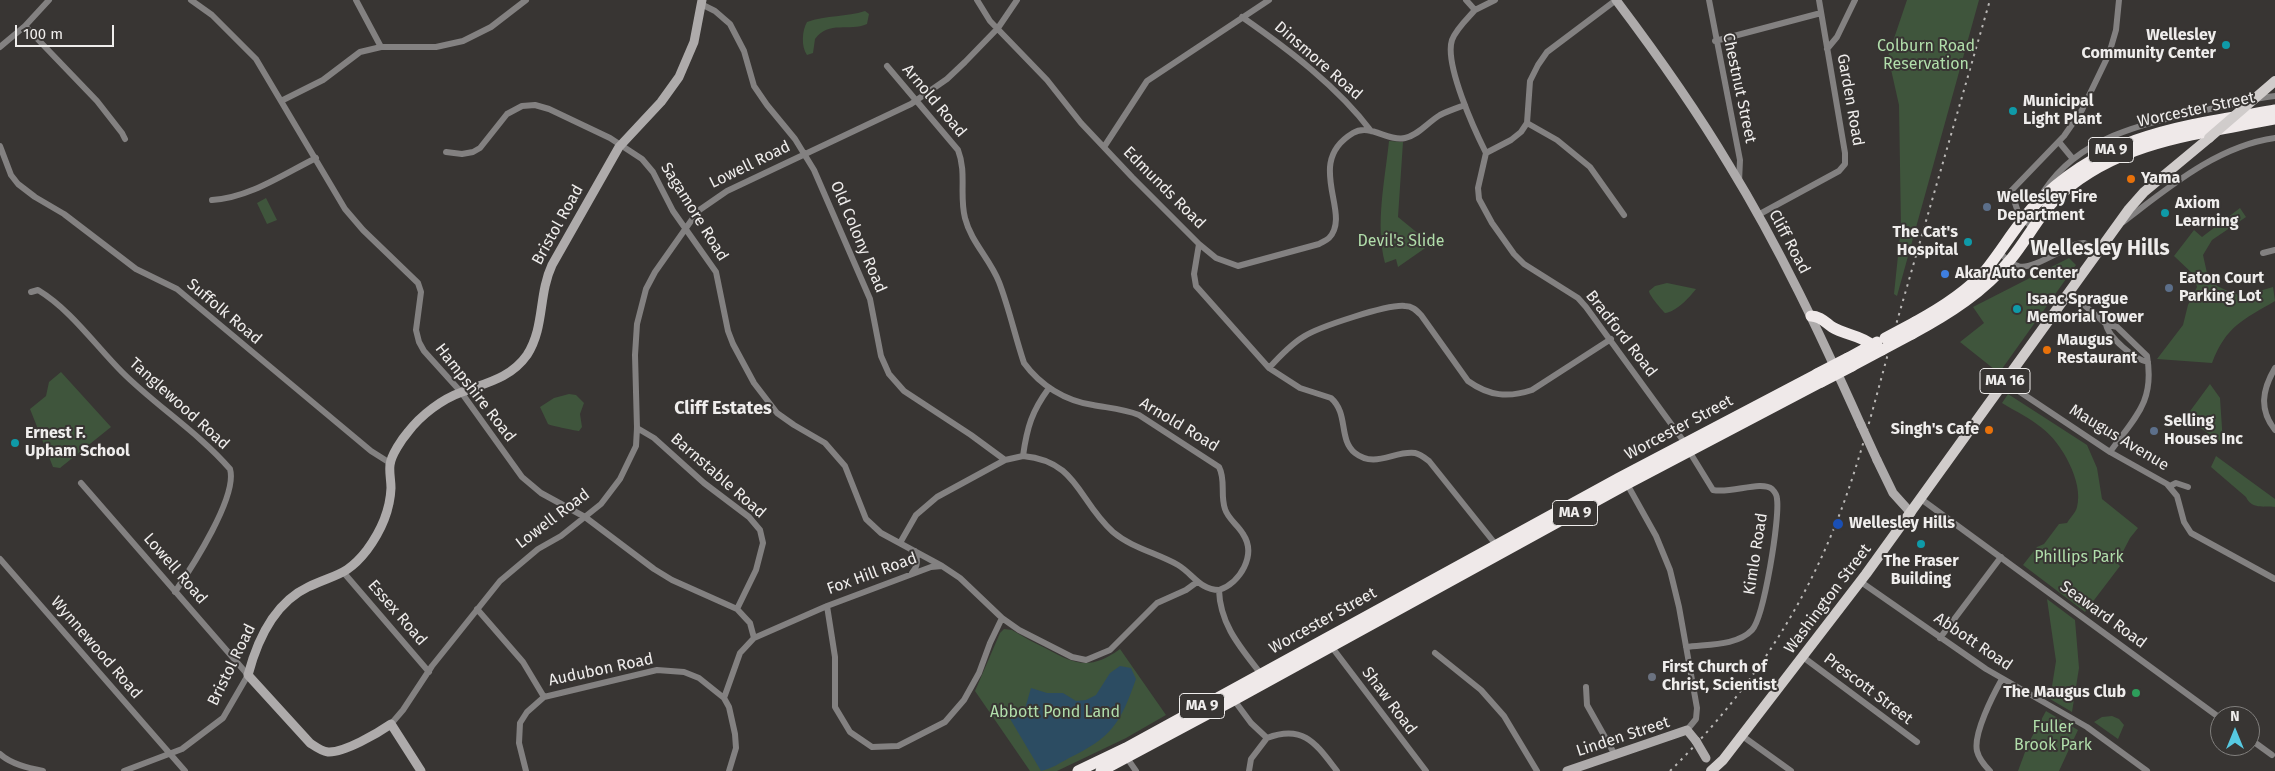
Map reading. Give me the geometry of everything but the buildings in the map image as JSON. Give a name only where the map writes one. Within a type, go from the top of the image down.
[{"type":"highway","name":"Worcester Street","points":[[1877,347],[1886,338],[1964,292],[1985,271],[2022,220],[2034,207],[2058,184],[2082,166],[2129,142],[2173,128],[2275,110]]},
{"type":"highway","name":"Worcester Street","points":[[1078,771],[1126,748],[1497,546],[1877,347],[1912,334],[1970,299],[2009,261],[2062,192],[2085,175],[2116,157],[2166,140],[2275,119]]},
{"type":"highway","points":[[1811,316],[1818,317],[1834,328],[1864,339],[1877,347]]},
{"type":"highway","name":"Worcester Street","points":[[1101,771],[1627,484],[1687,447]]},
{"type":"main road","name":"Washington Street","points":[[1712,771],[1860,582],[2137,199],[2275,80]]},
{"type":"street","points":[[0,47],[25,26],[49,0]]},
{"type":"street","name":"Hampshire Road","points":[[191,0],[212,15],[250,52],[316,158],[331,187],[355,221],[418,283],[421,292],[416,330],[419,342],[461,392],[522,476],[541,493],[584,517],[672,580],[737,609],[750,623],[754,638]]},
{"type":"street","points":[[356,0],[381,47]]},
{"type":"street","points":[[513,0],[519,6]]},
{"type":"street","points":[[281,101],[323,80],[356,54],[381,47],[431,48],[463,41],[491,28],[526,0]]},
{"type":"street","name":"Edmunds Road","points":[[977,0],[998,28],[1047,80],[1081,123],[1199,244],[1194,274],[1196,286],[1269,368],[1300,388],[1331,398],[1336,402],[1342,414],[1346,440],[1357,455],[1377,460],[1405,454],[1416,454],[1429,461],[1497,546]]},
{"type":"street","name":"Lowell Road","points":[[82,483],[248,675],[310,743],[322,750],[334,752],[378,733],[391,724],[490,592],[513,568],[601,504],[620,479],[636,446],[637,428],[634,377],[637,324],[646,289],[698,211],[727,190],[916,101],[947,79],[998,28],[1017,0]]},
{"type":"street","points":[[1104,147],[1147,81],[1269,0]]},
{"type":"street","points":[[1466,0],[1475,10]]},
{"type":"street","points":[[1495,0],[1475,10],[1460,26],[1452,39],[1451,48],[1452,61],[1465,105],[1486,153],[1511,140],[1521,132],[1527,123],[1530,81],[1538,64],[1547,52],[1616,0]]},
{"type":"street","name":"Cliff Road","points":[[1616,0],[1688,101],[1758,215],[1811,316],[1877,460],[1895,495],[1911,513]]},
{"type":"street","name":"Chestnut Street","points":[[1708,0],[1740,160],[1739,182]]},
{"type":"street","name":"Garden Road","points":[[1758,215],[1839,171],[1845,164],[1845,153],[1819,0]]},
{"type":"street","points":[[1827,49],[1837,38],[1855,0]]},
{"type":"street","points":[[2033,228],[2022,220],[2011,191],[2059,142],[2078,117],[2106,61],[2113,42],[2119,0]]},
{"type":"street","name":"Bristol Road","points":[[124,771],[171,755],[224,718],[248,675],[254,651],[280,608],[295,594],[344,573],[367,550],[380,531],[386,517],[391,486],[390,463],[407,433],[419,420],[461,392],[492,382],[516,367],[525,357],[538,334],[544,290],[549,272],[621,144],[658,107],[679,77],[694,42],[702,2]]},
{"type":"street","name":"Old Colony Road","points":[[702,2],[730,24],[744,51],[754,86],[806,154],[870,299],[881,356],[889,374],[904,391],[971,434],[1005,460]]},
{"type":"street","points":[[1715,41],[1821,13]]},
{"type":"street","name":"Dinsmore Road","points":[[1242,17],[1272,38],[1338,94],[1371,131]]},
{"type":"street","points":[[25,26],[97,101],[125,139]]},
{"type":"street","name":"Arnold Road","points":[[887,66],[958,150],[962,160],[964,177],[963,204],[967,224],[998,280],[1024,362],[1031,372],[1049,388],[1083,403],[1126,410],[1139,415],[1219,467],[1222,473],[1224,506],[1230,519],[1243,534],[1248,544],[1245,568],[1235,580],[1219,590]]},
{"type":"street","points":[[2034,207],[2057,173],[2073,159],[2101,142],[2136,127],[2256,97],[2275,96]]},
{"type":"street","name":"Sagamore Road","points":[[446,152],[462,154],[473,152],[480,148],[507,114],[518,108],[532,105],[549,109],[621,144],[642,159],[654,172],[673,211],[716,272],[732,344],[754,383],[777,413],[825,442],[845,466],[866,519],[881,534],[942,566]]},
{"type":"street","points":[[1199,244],[1216,258],[1238,266],[1319,244],[1330,238],[1334,224],[1330,173],[1332,154],[1342,142],[1354,132],[1362,130],[1403,139],[1413,136],[1439,116],[1465,105]]},
{"type":"street","points":[[1527,123],[1557,140],[1590,167],[1624,215]]},
{"type":"street","points":[[2115,228],[2162,193],[2218,157],[2255,142],[2275,138]]},
{"type":"street","points":[[2059,142],[2073,159]]},
{"type":"street","name":"Suffolk Road","points":[[1,150],[11,175],[18,184],[35,197],[64,214],[136,269],[177,289],[364,445],[390,463]]},
{"type":"street","name":"Bradford Road","points":[[1486,153],[1478,188],[1479,199],[1492,223],[1514,254],[1524,264],[1578,298],[1611,339],[1687,447]]},
{"type":"street","points":[[212,200],[224,199],[253,189],[316,158]]},
{"type":"street","points":[[2153,184],[2162,193]]},
{"type":"street","points":[[1999,252],[2018,266],[2027,267],[2081,243],[2099,250]]},
{"type":"street","points":[[2263,253],[2275,250]]},
{"type":"street","name":"Tanglewood Road","points":[[31,292],[38,290],[55,301],[123,374],[193,433],[230,469],[232,478],[224,504],[204,544],[176,592]]},
{"type":"street","points":[[2069,292],[2106,324],[2117,328],[2145,352],[2148,362],[2150,376],[2147,398],[2110,452]]},
{"type":"street","points":[[1269,368],[1284,352],[1304,336],[1329,325],[1400,306],[1413,308],[1468,381],[1478,389],[1499,395],[1518,394],[1532,390],[1611,339]]},
{"type":"street","points":[[2106,324],[2111,336],[2139,360],[2148,362]]},
{"type":"street","points":[[2275,368],[2267,382],[2263,399],[2266,415],[2275,430]]},
{"type":"street","name":"Maugus Avenue","points":[[2005,382],[2110,452],[2170,486],[2177,496],[2184,522],[2191,533],[2275,579]]},
{"type":"street","points":[[1023,456],[1027,428],[1036,405],[1049,388]]},
{"type":"street","name":"Barnstable Road","points":[[637,428],[654,438],[704,483],[749,517],[760,530],[763,543],[756,570],[737,609]]},
{"type":"street","name":"Kimlo Road","points":[[1686,648],[1727,642],[1740,638],[1755,626],[1775,542],[1778,508],[1774,492],[1765,486],[1756,485],[1729,492],[1712,490],[1687,447]]},
{"type":"street","points":[[900,543],[916,515],[925,506],[1005,460],[1023,456],[1044,460],[1070,475],[1094,510],[1112,531],[1129,543],[1178,565],[1209,590],[1219,590],[1220,608],[1224,621],[1261,674]]},
{"type":"street","name":"Maugus Avenue","points":[[2170,486],[2176,483],[2188,487]]},
{"type":"street","points":[[1627,484],[1656,536],[1670,570],[1697,710],[1695,722],[1688,730],[1712,771]]},
{"type":"street","name":"Seaward Road","points":[[1921,499],[2210,711]]},
{"type":"street","points":[[911,574],[916,568],[917,559],[915,551]]},
{"type":"street","points":[[1940,638],[2001,557]]},
{"type":"street","name":"Wynnewood Road","points":[[0,559],[185,771]]},
{"type":"street","name":"Fox Hill Road","points":[[724,698],[740,653],[754,638],[827,606],[911,574],[942,566],[976,591],[1002,618],[1019,630],[1064,654],[1086,660],[1110,650],[1157,603],[1186,590],[1197,582]]},
{"type":"street","name":"Essex Road","points":[[344,573],[429,672]]},
{"type":"street","name":"Abbott Road","points":[[1860,582],[2002,679],[2078,722],[2138,768],[2147,771]]},
{"type":"street","points":[[827,606],[836,657],[836,707],[850,732],[872,747],[898,746],[945,722],[964,700],[975,680],[1002,618]]},
{"type":"street","points":[[477,609],[523,662],[544,697]]},
{"type":"street","name":"Shaw Road","points":[[1331,646],[1426,771]]},
{"type":"street","points":[[1435,653],[1481,690],[1504,716],[1537,771]]},
{"type":"street","name":"Prescott Street","points":[[1803,657],[1917,742]]},
{"type":"street","name":"Audubon Road","points":[[526,771],[520,743],[520,723],[527,712],[544,697],[657,670],[670,670],[684,672],[699,678],[724,698]]},
{"type":"street","points":[[1990,771],[1979,757],[1977,744],[1988,706],[2002,679]]},
{"type":"street","points":[[1586,687],[1587,705],[1615,755]]},
{"type":"street","points":[[724,698],[729,707],[736,748],[729,771]]},
{"type":"street","points":[[1234,700],[1251,723],[1267,738]]},
{"type":"street","points":[[391,724],[421,771]]},
{"type":"street","name":"Linden Street","points":[[1567,771],[1688,730]]},
{"type":"street","points":[[1249,771],[1251,759],[1267,738],[1290,733],[1304,735],[1316,744],[1337,771]]},
{"type":"street","points":[[1742,735],[1791,771]]},
{"type":"street","points":[[2260,747],[2272,755]]},
{"type":"street","points":[[0,754],[28,768],[43,771]]},
{"type":"street","points":[[1127,758],[1136,771]]},
{"type":"green space","name":"Colburn Road Reservation","points":[[1907,0],[1979,0],[1897,296],[1894,294],[1901,227],[1899,105],[1888,56]]},
{"type":"green space","points":[[865,11],[869,14],[867,24],[826,30],[815,39],[813,53],[807,55],[803,38],[807,22]]},
{"type":"green space","name":"Devil's Slide","points":[[1389,141],[1403,142],[1398,217],[1431,244],[1398,267],[1396,259],[1385,263],[1382,248],[1382,202]]},
{"type":"green space","points":[[266,198],[277,220],[267,224],[257,203]]},
{"type":"green space","points":[[2240,208],[2246,217],[2212,240],[2203,255],[2207,273],[2217,286],[2242,296],[2273,287],[2275,301],[2237,325],[2223,340],[2212,363],[2157,359],[2183,325],[2188,305],[2197,287],[2193,274],[2174,256],[2194,230],[2202,237]]},
{"type":"green space","points":[[2069,258],[2076,265],[1999,373],[1960,342],[1984,323],[1973,307]]},
{"type":"green space","points":[[1667,283],[1696,289],[1678,307],[1665,313],[1649,291],[1655,286]]},
{"type":"green space","points":[[61,372],[111,427],[60,468],[53,467],[30,409],[46,396],[49,382]]},
{"type":"green space","points":[[2210,384],[2220,398],[2223,443],[2185,418]]},
{"type":"green space","points":[[569,394],[576,395],[584,403],[580,414],[582,427],[579,431],[548,424],[540,407],[554,398]]},
{"type":"green space","name":"Phillips Park","points":[[2008,394],[2087,445],[2097,468],[2102,499],[2138,528],[2130,538],[2117,563],[2120,566],[2085,612],[2023,565],[2037,547],[2044,544],[2059,524],[2067,523],[2076,509],[2078,497],[2074,475],[2063,453],[2049,434],[2042,428],[2002,403]]},
{"type":"green space","points":[[2216,456],[2275,499],[2275,507],[2258,506],[2248,501],[2246,497],[2211,467]]},
{"type":"green space","name":"Fuller Brook Park","points":[[2047,599],[2075,620],[2079,668],[2072,712],[2050,699],[2056,661]]},
{"type":"green space","name":"Abbott Pond Land","points":[[1004,629],[1012,630],[1075,662],[1084,663],[1100,660],[1120,649],[1166,715],[1126,738],[1057,771],[1030,771],[975,691],[1000,633]]},
{"type":"green space","name":"Fuller Brook Park","points":[[2046,711],[2078,730],[2059,771],[2018,771],[2028,744]]},
{"type":"green space","points":[[2112,716],[2119,719],[2124,725],[2118,739],[2094,722],[2102,717]]},
{"type":"water","points":[[1120,666],[1131,668],[1136,679],[1125,707],[1113,728],[1105,736],[1084,750],[1041,771],[1009,717],[1024,712],[1031,688],[1047,693],[1063,693],[1076,701],[1086,700],[1096,695],[1110,673]]},
{"type":"railway","points":[[1670,771],[1718,719],[1762,662],[1799,602],[1830,538],[1860,454],[1990,0]]},
{"type":"place","name":"Wellesley Community Center","points":[[2226,45]]},
{"type":"place","name":"Municipal Light Plant","points":[[2013,111]]},
{"type":"place","name":"Yama","points":[[2131,179]]},
{"type":"place","name":"Wellesley Fire Department","points":[[1987,207]]},
{"type":"place","name":"Axiom Learning","points":[[2165,213]]},
{"type":"place","name":"The Cat's Hospital","points":[[1968,242]]},
{"type":"place","name":"Akar Auto Center","points":[[1945,274]]},
{"type":"place","name":"Eaton Court Parking Lot","points":[[2169,288]]},
{"type":"place","name":"Isaac Sprague Memorial Tower","points":[[2017,309]]},
{"type":"place","name":"Maugus Restaurant","points":[[2047,350]]},
{"type":"place","name":"Singh's Cafe","points":[[1989,430]]},
{"type":"place","name":"Selling Houses Inc","points":[[2154,431]]},
{"type":"place","name":"Ernest F. Upham School","points":[[15,443]]},
{"type":"place","name":"Wellesley Hills","points":[[1838,524]]},
{"type":"place","name":"The Fraser Building","points":[[1921,544]]},
{"type":"place","name":"First Church of Christ, Scientist","points":[[1652,677]]},
{"type":"place","name":"The Maugus Club","points":[[2136,693]]},
{"type":"district","name":"Wellesley Hills","points":[[2100,249]]},
{"type":"district","name":"Cliff Estates","points":[[723,409]]}]
